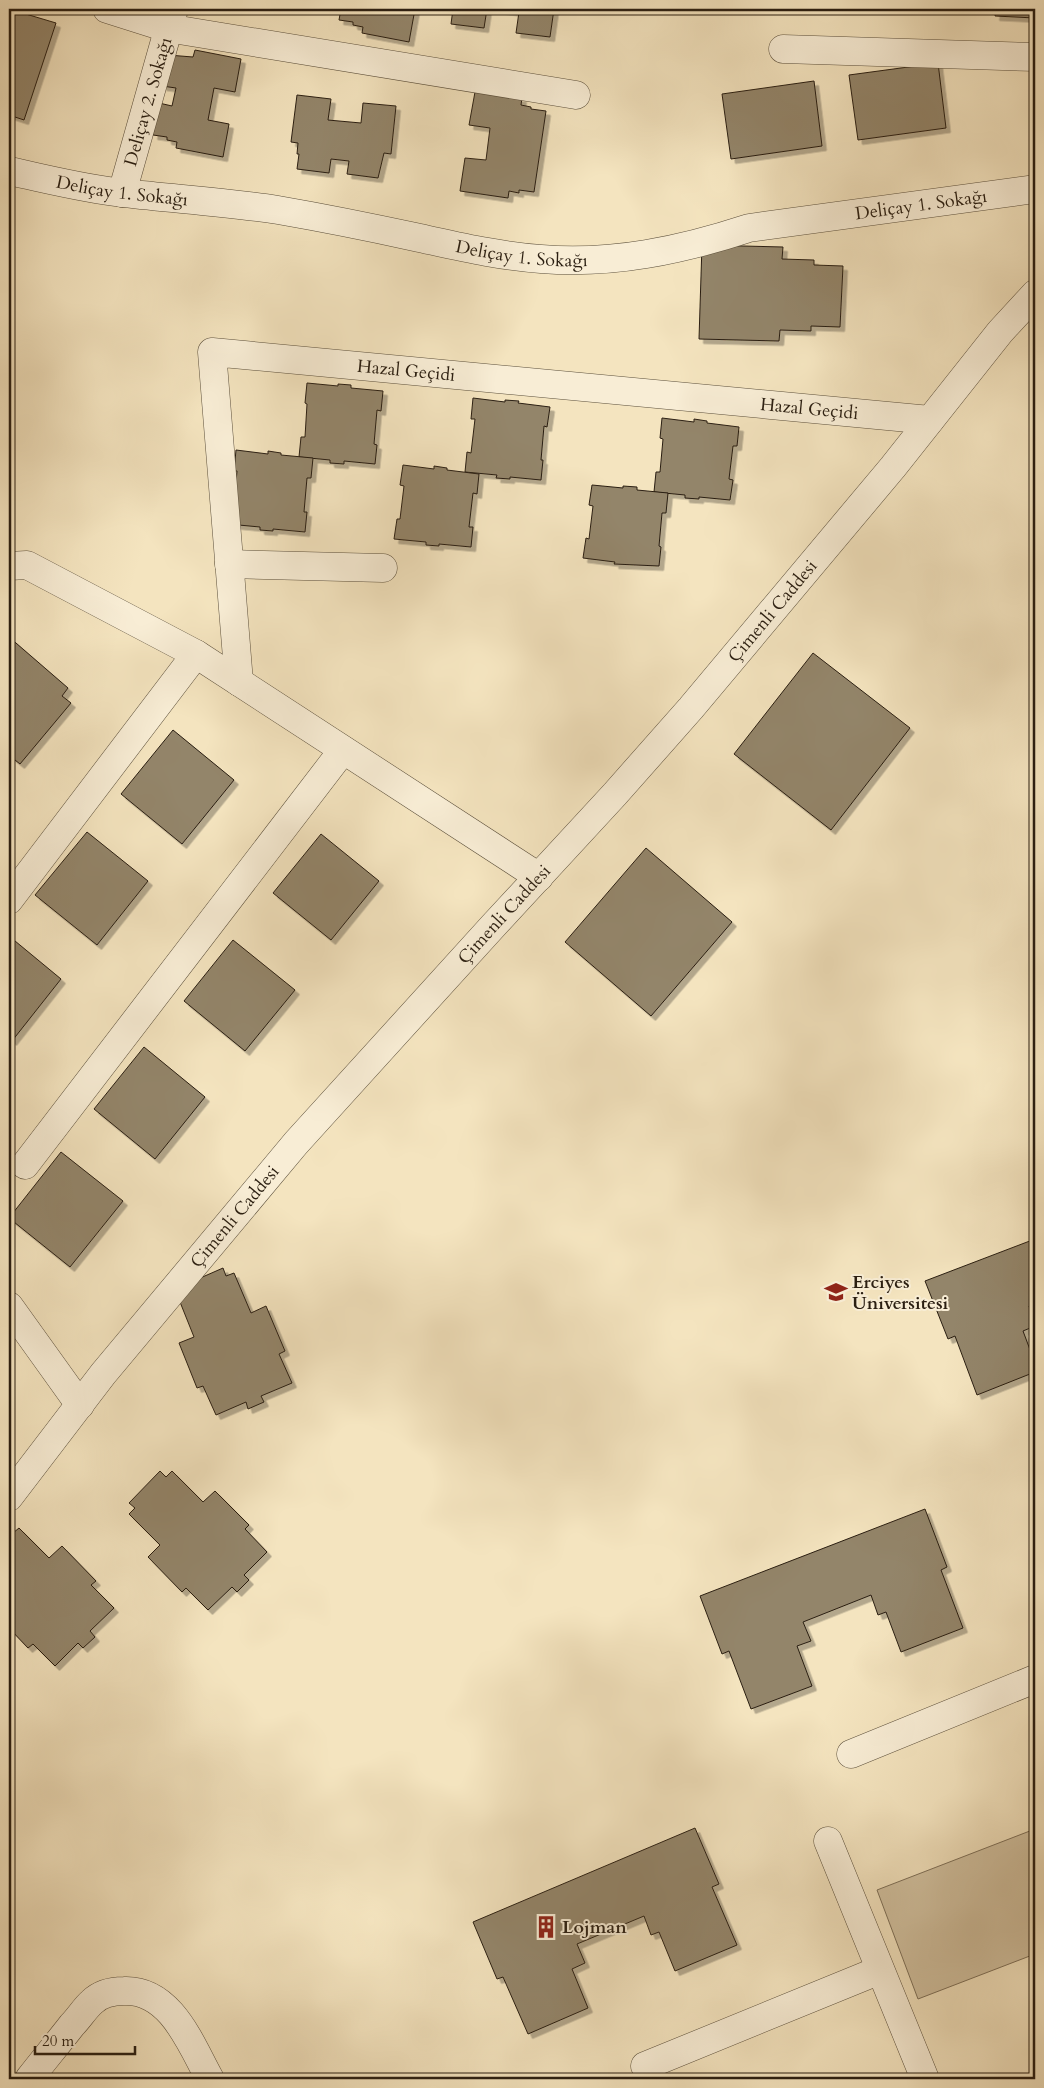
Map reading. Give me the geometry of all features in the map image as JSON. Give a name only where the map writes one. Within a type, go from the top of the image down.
[{"type":"street","points":[[107,9],[170,18],[576,95]]},
{"type":"street","name":"Deliçay 2. Sokağı","points":[[122,193],[170,18]]},
{"type":"street","points":[[782,49],[1035,57]]},
{"type":"street","name":"Deliçay 1. Sokağı","points":[[9,171],[122,193],[275,210],[351,223],[464,249],[542,260],[625,257],[667,251],[709,241],[749,228],[1035,189]]},
{"type":"street","name":"Çimenli Caddesi","points":[[1000,332],[1035,278]]},
{"type":"street","name":"Çimenli Caddesi","points":[[9,1497],[80,1405],[296,1143],[691,708],[930,420],[1000,332],[1035,294]]},
{"type":"street","name":"Hazal Geçidi","points":[[239,682],[212,352],[930,420]]},
{"type":"street","points":[[229,564],[383,568]]},
{"type":"street","points":[[9,566],[27,565],[196,654],[539,876]]},
{"type":"street","points":[[9,900],[196,654]]},
{"type":"street","points":[[25,1165],[343,750]]},
{"type":"street","points":[[9,1306],[80,1405]]},
{"type":"street","points":[[851,1754],[1035,1678]]},
{"type":"street","points":[[828,1841],[925,2079]]},
{"type":"street","points":[[645,2066],[880,1970]]},
{"type":"street","points":[[29,2079],[93,2001],[116,1991],[142,1993],[156,2000],[167,2009],[180,2024],[210,2079]]},
{"type":"shaded area","points":[[1035,1829],[1035,1954],[918,1999],[877,1890]]},
{"type":"building","points":[[9,9],[56,23],[24,120],[9,115]]},
{"type":"building","points":[[341,9],[415,9],[409,42],[362,33],[363,27],[353,25],[353,22],[339,20]]},
{"type":"building","points":[[453,9],[487,9],[484,28],[451,24]]},
{"type":"building","points":[[497,9],[554,9],[550,37],[516,33],[519,12]]},
{"type":"building","points":[[996,9],[1035,9],[1035,18],[995,16]]},
{"type":"building","points":[[195,50],[241,59],[235,92],[214,88],[208,120],[229,124],[223,157],[176,148],[177,142],[167,140],[167,137],[153,135],[159,103],[172,106],[176,88],[162,86],[168,55],[193,57]]},
{"type":"building","points":[[938,63],[946,128],[858,140],[849,75]]},
{"type":"building","points":[[814,81],[822,146],[731,159],[722,94]]},
{"type":"building","points":[[475,92],[522,98],[521,105],[531,107],[531,109],[546,111],[534,192],[519,190],[519,193],[509,191],[508,198],[460,191],[465,158],[486,160],[490,128],[469,125]]},
{"type":"building","points":[[297,95],[331,99],[328,120],[361,123],[363,103],[396,106],[391,154],[384,153],[378,178],[347,174],[349,161],[331,159],[329,173],[297,169],[298,143],[291,142]]},
{"type":"building","points":[[702,245],[783,247],[782,259],[814,260],[814,265],[843,266],[840,327],[811,326],[811,331],[780,330],[779,341],[699,339]]},
{"type":"building","points":[[307,383],[338,386],[338,384],[351,385],[351,388],[383,391],[381,411],[377,410],[374,444],[377,445],[375,464],[344,461],[344,464],[330,463],[330,460],[299,457],[301,437],[305,437]]},
{"type":"building","points":[[473,398],[505,402],[505,400],[519,401],[518,403],[550,407],[547,427],[544,426],[541,480],[510,477],[510,479],[496,478],[497,475],[465,472],[467,452],[471,453],[475,419],[471,419]]},
{"type":"building","points":[[662,418],[694,422],[694,419],[707,421],[707,423],[739,427],[737,446],[733,446],[729,479],[733,480],[730,500],[699,497],[699,499],[685,498],[685,495],[654,492],[656,472],[660,472],[663,439],[660,438]]},
{"type":"building","points":[[236,450],[268,454],[268,451],[281,453],[281,455],[313,458],[311,478],[307,478],[304,512],[307,512],[305,532],[273,529],[273,531],[260,530],[260,527],[228,524],[234,504],[237,471],[234,471]]},
{"type":"building","points":[[403,465],[434,469],[434,466],[447,468],[447,470],[479,474],[477,494],[473,493],[469,527],[473,527],[471,547],[439,544],[439,546],[426,545],[426,542],[394,539],[397,519],[400,519],[404,486],[400,485]]},
{"type":"building","points":[[592,485],[623,488],[623,486],[637,487],[637,490],[668,493],[666,513],[662,513],[659,566],[614,564],[615,562],[583,558],[586,538],[589,539],[593,506],[589,505]]},
{"type":"building","points":[[9,637],[68,688],[62,696],[71,703],[20,764],[10,756],[9,758]]},
{"type":"building","points":[[813,653],[910,728],[831,830],[734,754]]},
{"type":"building","points":[[173,730],[234,780],[182,844],[121,794]]},
{"type":"building","points":[[87,832],[148,881],[97,945],[35,895]]},
{"type":"building","points":[[321,834],[379,881],[331,940],[273,893]]},
{"type":"building","points":[[646,848],[732,922],[651,1016],[565,942]]},
{"type":"building","points":[[9,936],[61,979],[12,1041],[9,1038]]},
{"type":"building","points":[[233,940],[295,990],[245,1051],[184,1001]]},
{"type":"building","points":[[144,1047],[205,1097],[155,1159],[94,1109]]},
{"type":"building","points":[[61,1152],[123,1201],[70,1267],[9,1218]]},
{"type":"building","points":[[1035,1239],[1035,1304],[1029,1306],[1035,1326],[1023,1331],[1035,1363],[1035,1372],[977,1395],[955,1336],[948,1339],[925,1281]]},
{"type":"building","points":[[223,1268],[226,1276],[234,1273],[251,1313],[266,1306],[285,1351],[279,1354],[292,1383],[261,1396],[264,1402],[248,1409],[246,1402],[216,1415],[203,1386],[197,1388],[179,1343],[194,1337],[178,1297],[182,1286]]},
{"type":"building","points":[[160,1471],[166,1477],[172,1471],[203,1502],[215,1491],[249,1525],[245,1529],[267,1552],[244,1575],[249,1580],[237,1592],[232,1587],[208,1610],[186,1588],[182,1592],[148,1557],[160,1545],[129,1514],[135,1508],[129,1503]]},
{"type":"building","points":[[925,1509],[947,1567],[941,1570],[963,1628],[901,1652],[886,1612],[878,1615],[871,1595],[803,1622],[811,1641],[797,1646],[812,1686],[751,1709],[729,1651],[722,1654],[700,1596]]},
{"type":"building","points":[[19,1528],[49,1558],[62,1546],[96,1581],[91,1585],[114,1608],[90,1631],[95,1637],[83,1648],[78,1643],[55,1666],[33,1644],[28,1648],[9,1628],[9,1529],[13,1533]]},
{"type":"building","name":"Lojman","points":[[695,1828],[719,1884],[712,1887],[737,1945],[675,1971],[659,1932],[651,1935],[644,1916],[577,1944],[585,1963],[572,1969],[588,2008],[528,2034],[503,1977],[497,1979],[473,1922]]},
{"type":"place","name":"Erciyes Üniversitesi","points":[[836,1292]]},
{"type":"place","name":"Lojman","points":[[546,1927]]}]
